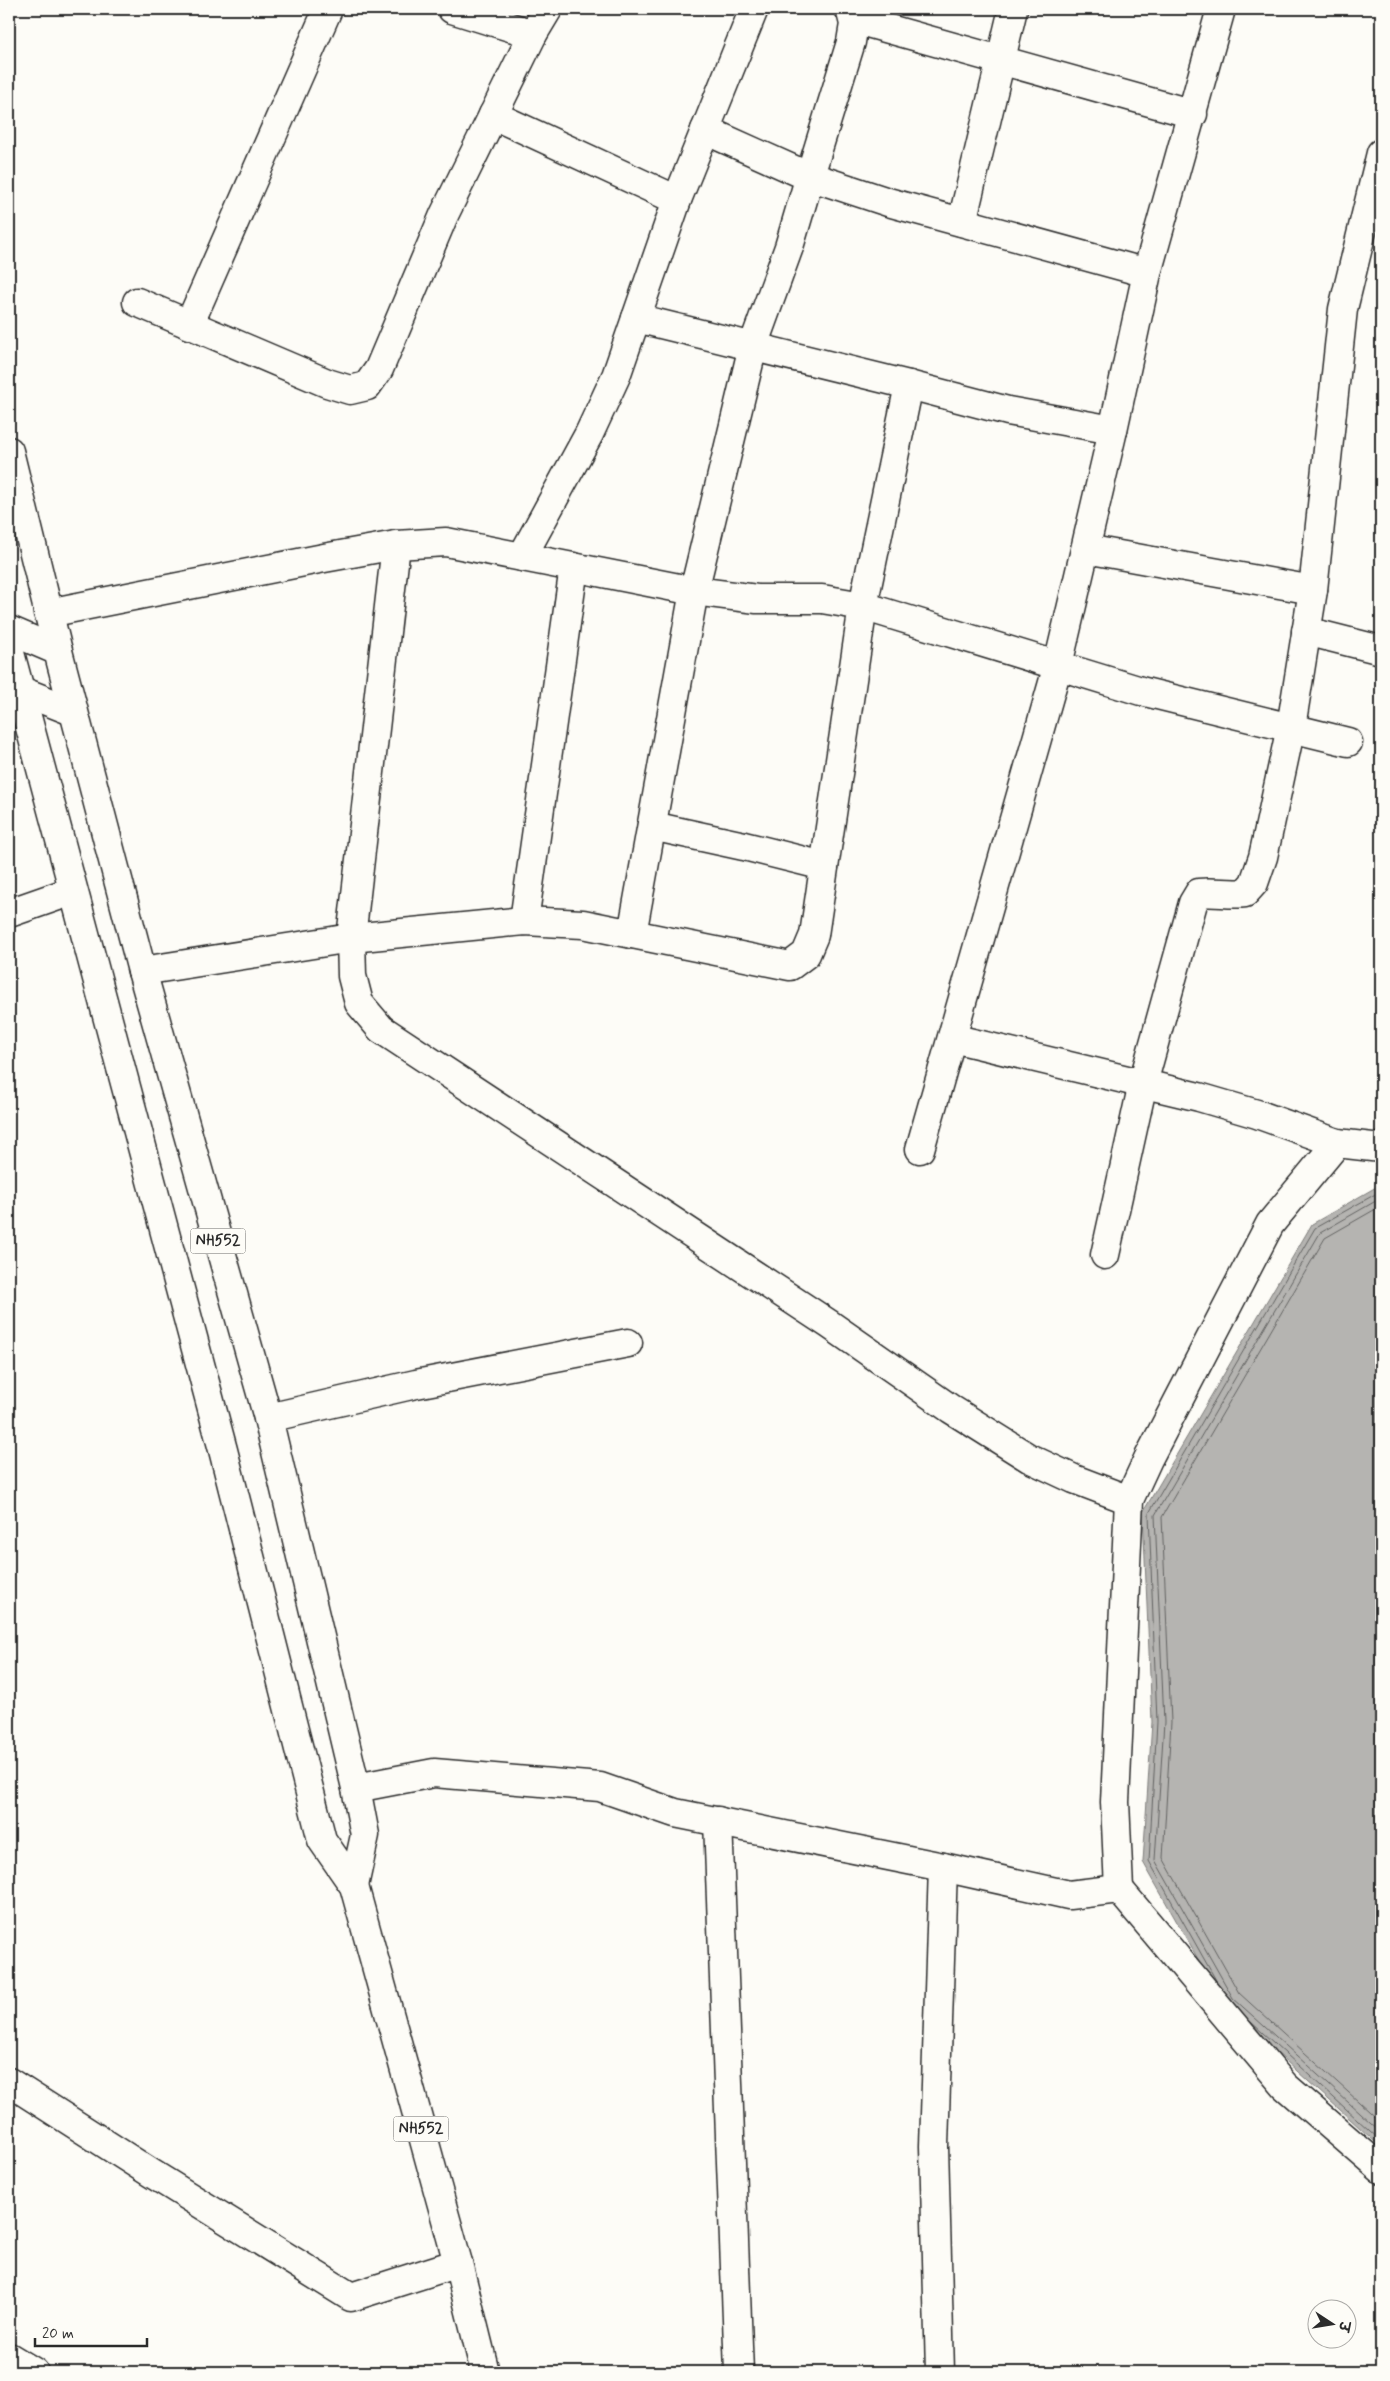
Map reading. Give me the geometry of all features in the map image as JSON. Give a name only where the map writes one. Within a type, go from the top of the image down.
[{"type":"main road","points":[[189,325],[328,9]]},
{"type":"main road","points":[[452,9],[533,34]]},
{"type":"main road","points":[[137,302],[327,383],[350,390],[367,386],[379,370],[444,215],[533,34],[548,9]]},
{"type":"main road","points":[[522,557],[597,417],[616,376],[677,200],[754,9]]},
{"type":"main road","points":[[962,222],[1013,9]]},
{"type":"main road","points":[[920,1149],[1058,666],[1114,430],[1147,273],[1222,9]]},
{"type":"main road","points":[[850,10],[864,22],[1193,114]]},
{"type":"main road","points":[[632,934],[694,591],[753,346],[788,248],[807,175],[811,172],[851,42],[854,24],[850,10]]},
{"type":"main road","points":[[493,115],[677,200]]},
{"type":"main road","points":[[705,130],[807,175],[888,202],[1147,273]]},
{"type":"main road","points":[[1105,1255],[1143,1083],[1193,902],[1199,893],[1212,891],[1231,895],[1245,893],[1254,883],[1264,857],[1291,727],[1312,590],[1343,309],[1381,153]]},
{"type":"main road","points":[[636,318],[1008,411],[1114,430]]},
{"type":"main road","points":[[142,971],[351,938],[524,920],[584,924],[790,966],[806,954],[814,934],[863,606],[909,385]]},
{"type":"main road","points":[[9,451],[58,651]]},
{"type":"main road","points":[[48,613],[396,545],[446,542],[694,591],[757,599],[822,599],[863,606],[1141,691],[1348,742]]},
{"type":"main road","points":[[396,545],[351,938],[352,976],[359,1002],[380,1029],[829,1324],[951,1409],[1029,1458],[1074,1480],[1129,1500]]},
{"type":"main road","points":[[1086,550],[1312,590]]},
{"type":"main road","points":[[524,920],[574,567]]},
{"type":"main road","points":[[9,630],[58,651]]},
{"type":"main road","points":[[1306,631],[1381,650]]},
{"type":"main road","name":"NH552","points":[[9,649],[14,688],[72,890],[226,1459],[322,1840],[354,1886],[458,2263],[485,2372]]},
{"type":"main road","name":"NH552","points":[[58,651],[72,711],[142,971],[268,1418],[356,1788],[365,1835],[354,1886]]},
{"type":"main road","points":[[14,688],[72,711]]},
{"type":"main road","points":[[652,826],[824,866]]},
{"type":"main road","points":[[9,913],[72,890]]},
{"type":"main road","points":[[952,1038],[1143,1083],[1257,1114],[1337,1143],[1380,1144]]},
{"type":"main road","points":[[1337,1143],[1270,1224],[1148,1459],[1129,1500],[1115,1802],[1119,1889],[1285,2086],[1381,2169]]},
{"type":"main road","points":[[268,1418],[416,1384],[628,1343]]},
{"type":"main road","points":[[356,1788],[434,1773],[600,1787],[675,1813],[943,1867],[1069,1895],[1119,1889]]},
{"type":"main road","points":[[718,1821],[739,2372]]},
{"type":"main road","points":[[940,2372],[934,2146],[943,1867]]},
{"type":"main road","points":[[9,2082],[351,2298],[458,2263]]},
{"type":"main road","points":[[9,2357],[34,2372]]},
{"type":"water","points":[[1378,1186],[1381,1187],[1381,2147],[1224,2005],[1143,1862],[1152,1722],[1143,1512],[1312,1224]]}]
